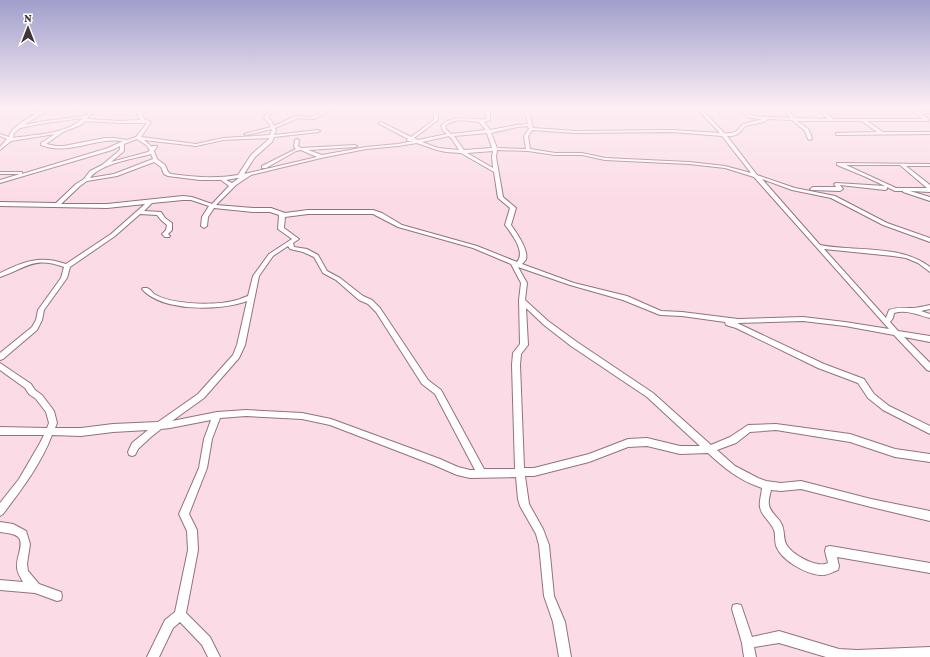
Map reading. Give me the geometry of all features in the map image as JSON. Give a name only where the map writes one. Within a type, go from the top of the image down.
[{"type":"street","points":[[0,149],[10,140],[16,139]]},
{"type":"street","points":[[51,139],[43,144],[58,146],[79,145],[106,139],[116,139],[124,142]]},
{"type":"street","points":[[0,182],[110,149],[124,142],[136,139]]},
{"type":"street","points":[[139,139],[145,142],[153,151],[155,160],[164,167],[166,173],[170,175],[200,179],[240,176],[366,148],[402,144],[430,139]]},
{"type":"street","points":[[142,139],[196,145],[229,139]]},
{"type":"street","points":[[204,226],[204,217],[212,206],[233,185],[253,156],[271,139]]},
{"type":"street","points":[[402,144],[410,139]]},
{"type":"street","points":[[413,139],[446,151],[463,152],[495,149],[528,150],[543,153],[582,154],[605,159],[689,163],[725,167],[794,189],[805,190],[833,197],[885,224],[930,240]]},
{"type":"street","points":[[454,139],[463,152],[496,171]]},
{"type":"street","points":[[492,139],[495,149],[494,157],[502,199],[511,206],[513,211],[508,225],[518,239],[523,256],[515,264]]},
{"type":"street","points":[[526,139],[528,150]]},
{"type":"street","points":[[728,139],[756,176],[897,334],[930,364]]},
{"type":"street","points":[[297,140],[296,147],[321,157]]},
{"type":"street","points":[[104,166],[122,150],[124,142]]},
{"type":"street","points":[[58,204],[78,185],[86,180],[92,172],[104,166],[135,158],[153,151],[161,142]]},
{"type":"street","points":[[233,185],[249,174],[295,150],[360,146],[366,148]]},
{"type":"street","points":[[86,180],[115,175],[155,160]]},
{"type":"street","points":[[930,164],[839,164],[898,189],[930,199]]},
{"type":"street","points":[[901,164],[930,189]]},
{"type":"street","points":[[0,172],[26,174]]},
{"type":"street","points":[[222,178],[233,185]]},
{"type":"street","points":[[805,190],[840,189],[836,184],[898,189],[930,189]]},
{"type":"street","points":[[0,204],[106,206],[188,199],[212,206],[270,210],[282,214],[292,215],[311,212],[378,213],[392,223],[400,226],[475,247],[515,264],[576,286],[625,298],[660,313],[754,321],[803,319],[845,324],[930,339]]},
{"type":"street","points":[[0,357],[34,328],[39,320],[41,310],[64,278],[67,266],[113,234],[150,202]]},
{"type":"street","points":[[140,212],[159,213],[163,219],[170,224],[169,230],[166,234],[167,236]]},
{"type":"street","points":[[132,452],[142,440],[201,396],[236,356],[241,345],[254,280],[271,255],[290,244],[296,238],[287,234],[281,229],[282,214]]},
{"type":"street","points":[[290,244],[292,248],[305,250],[316,256],[325,272],[338,279],[361,298],[370,302],[378,310],[426,382],[438,392],[482,474]]},
{"type":"street","points":[[818,246],[832,250],[872,251],[908,257],[920,261],[930,270]]},
{"type":"street","points":[[0,275],[39,260],[54,261],[67,266]]},
{"type":"street","points":[[515,264],[524,283],[524,345],[516,353],[520,472],[525,506],[540,532],[544,545],[549,596],[559,622],[565,657]]},
{"type":"street","points":[[144,289],[151,296],[163,301],[176,303],[217,305],[236,303],[250,298]]},
{"type":"street","points":[[523,302],[546,323],[574,344],[650,395],[732,469],[756,482],[781,487],[801,485],[930,516]]},
{"type":"street","points":[[887,322],[890,318],[891,312],[895,310],[930,307]]},
{"type":"street","points":[[909,310],[930,316]]},
{"type":"street","points":[[705,316],[738,326],[821,366],[860,381],[871,396],[886,408],[930,430]]},
{"type":"street","points":[[921,357],[930,368]]},
{"type":"street","points":[[0,511],[22,482],[53,423],[50,411],[39,397],[32,392],[28,386],[1,367]]},
{"type":"street","points":[[0,431],[81,432],[108,428],[161,426],[217,416],[256,413],[316,418],[438,462],[464,474],[534,472],[589,458],[628,443],[647,442],[680,450],[710,449],[733,440],[748,429],[776,427],[850,438],[895,453],[930,458]]},
{"type":"street","points":[[153,657],[169,624],[180,615],[193,550],[192,530],[184,514],[203,468],[208,439],[217,416]]},
{"type":"street","points":[[766,485],[767,493],[763,504],[767,513],[779,528],[780,543],[784,550],[794,559],[810,567],[824,571],[834,566],[830,551],[930,568]]},
{"type":"street","points":[[0,526],[13,529],[22,534],[25,545],[22,567],[25,576],[35,588]]},
{"type":"street","points":[[0,585],[35,588],[57,596]]},
{"type":"street","points":[[737,608],[748,643],[750,657]]},
{"type":"street","points":[[180,615],[206,641],[214,657]]},
{"type":"street","points":[[748,643],[779,637],[839,656],[930,653]]}]
